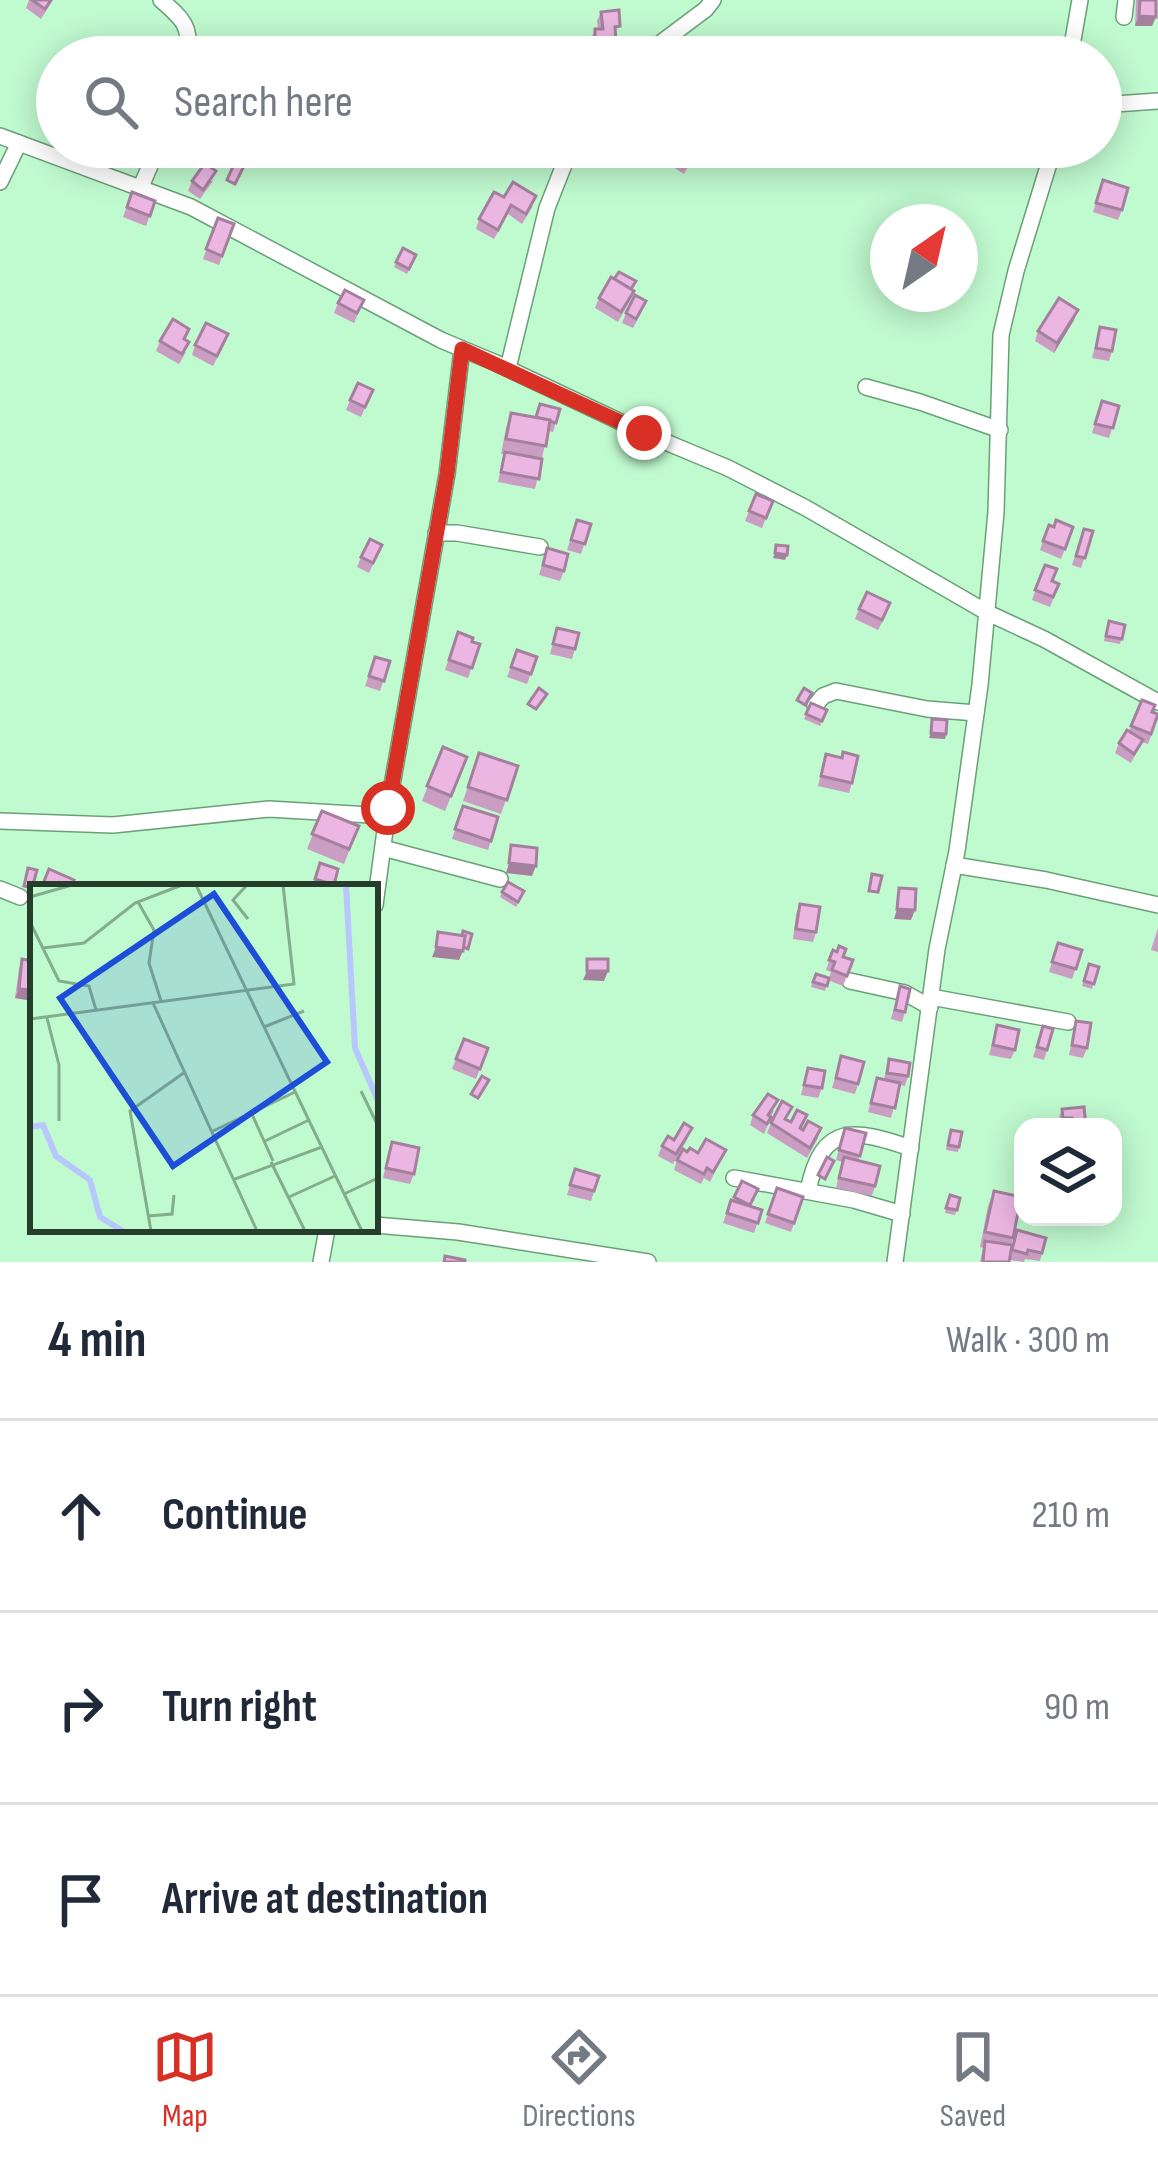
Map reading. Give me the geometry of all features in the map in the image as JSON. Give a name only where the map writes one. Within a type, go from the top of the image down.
[{"type":"street","points":[[161,0],[183,18],[190,36]]},
{"type":"street","points":[[670,36],[713,0]]},
{"type":"street","points":[[1074,36],[1080,0]]},
{"type":"street","points":[[1122,104],[1158,101]]},
{"type":"street","points":[[0,136],[36,149]]},
{"type":"street","points":[[0,182],[19,143]]},
{"type":"street","points":[[85,168],[191,207],[462,349],[748,478],[988,613],[1158,701]]},
{"type":"street","points":[[140,189],[149,168]]},
{"type":"street","points":[[508,368],[547,208],[563,168]]},
{"type":"street","points":[[895,1262],[988,613],[1004,320],[1048,168]]},
{"type":"street","points":[[378,884],[447,474],[462,349]]},
{"type":"street","points":[[866,387],[1000,430]]},
{"type":"street","points":[[436,533],[540,547]]},
{"type":"street","points":[[815,706],[836,691],[927,709],[976,713]]},
{"type":"street","points":[[0,821],[113,825],[269,809],[387,816]]},
{"type":"street","points":[[383,848],[500,879]]},
{"type":"street","points":[[954,865],[1158,905]]},
{"type":"street","points":[[0,889],[20,898]]},
{"type":"street","points":[[850,981],[931,1002],[1068,1022]]},
{"type":"street","points":[[808,1191],[819,1159],[838,1136],[866,1134],[911,1148]]},
{"type":"street","points":[[734,1178],[902,1214]]},
{"type":"street","points":[[378,1225],[458,1232],[587,1258],[648,1262]]},
{"type":"street","points":[[321,1262],[326,1232]]},
{"type":"building","points":[[1140,0],[1156,0],[1156,17],[1139,16]]},
{"type":"building","points":[[619,10],[616,36],[595,36],[595,29],[603,29],[601,12]]},
{"type":"building","points":[[201,168],[216,171],[203,190],[192,181]]},
{"type":"building","points":[[232,168],[243,168],[235,184],[227,180]]},
{"type":"building","points":[[1103,180],[1128,188],[1122,210],[1096,203]]},
{"type":"building","points":[[513,182],[536,196],[526,214],[511,205],[498,230],[479,219],[494,192],[504,197]]},
{"type":"building","points":[[132,192],[155,201],[150,216],[127,207]]},
{"type":"building","points":[[218,218],[234,224],[222,256],[206,249]]},
{"type":"building","points":[[403,248],[416,255],[409,269],[396,262]]},
{"type":"building","points":[[619,272],[636,281],[631,289],[614,279]]},
{"type":"building","points":[[611,277],[634,291],[621,312],[599,298]]},
{"type":"building","points":[[345,290],[364,300],[357,313],[338,303]]},
{"type":"building","points":[[635,295],[646,301],[636,319],[626,313]]},
{"type":"building","points":[[1059,298],[1078,310],[1057,343],[1038,331]]},
{"type":"building","points":[[173,319],[189,329],[182,354],[160,341]]},
{"type":"building","points":[[206,323],[228,334],[217,356],[195,345]]},
{"type":"building","points":[[1100,327],[1116,330],[1112,351],[1096,348]]},
{"type":"building","points":[[358,383],[373,390],[365,407],[350,400]]},
{"type":"building","points":[[1102,401],[1119,406],[1113,428],[1095,424]]},
{"type":"building","points":[[540,404],[560,409],[556,423],[536,417]]},
{"type":"building","points":[[511,413],[550,420],[546,446],[506,439]]},
{"type":"building","points":[[505,452],[542,459],[539,479],[501,472]]},
{"type":"building","points":[[756,494],[773,501],[766,518],[749,511]]},
{"type":"building","points":[[577,520],[591,524],[585,544],[571,540]]},
{"type":"building","points":[[1056,520],[1073,527],[1065,549],[1043,541]]},
{"type":"building","points":[[1084,529],[1093,531],[1085,558],[1076,556]]},
{"type":"building","points":[[370,539],[382,545],[373,563],[361,557]]},
{"type":"building","points":[[776,545],[788,546],[787,555],[775,553]]},
{"type":"building","points":[[547,548],[568,554],[564,571],[543,565]]},
{"type":"building","points":[[1045,565],[1057,569],[1052,581],[1059,584],[1053,597],[1035,590]]},
{"type":"building","points":[[867,592],[890,603],[882,620],[859,609]]},
{"type":"building","points":[[1109,621],[1125,625],[1122,639],[1106,636]]},
{"type":"building","points":[[557,628],[579,633],[575,649],[553,644]]},
{"type":"building","points":[[458,632],[480,644],[472,668],[449,660]]},
{"type":"building","points":[[517,650],[537,657],[531,674],[511,667]]},
{"type":"building","points":[[375,657],[390,661],[384,681],[369,676]]},
{"type":"building","points":[[539,688],[547,694],[536,709],[528,704]]},
{"type":"building","points":[[804,688],[812,693],[805,705],[797,700]]},
{"type":"building","points":[[1142,700],[1155,705],[1152,712],[1158,714],[1151,734],[1131,726]]},
{"type":"building","points":[[811,703],[827,710],[822,721],[806,714]]},
{"type":"building","points":[[932,719],[947,720],[946,734],[931,733]]},
{"type":"building","points":[[1127,730],[1143,740],[1134,754],[1119,743]]},
{"type":"building","points":[[443,747],[467,757],[451,796],[427,786]]},
{"type":"building","points":[[843,752],[858,756],[852,783],[821,776],[826,754],[842,758]]},
{"type":"building","points":[[479,753],[518,766],[507,800],[468,787]]},
{"type":"building","points":[[463,806],[498,817],[491,841],[455,829]]},
{"type":"building","points":[[322,811],[359,826],[349,849],[312,834]]},
{"type":"building","points":[[511,845],[537,848],[536,866],[509,863]]},
{"type":"building","points":[[320,863],[338,869],[334,884],[315,879]]},
{"type":"building","points":[[28,868],[37,870],[33,884],[24,886]]},
{"type":"building","points":[[49,869],[74,880],[72,884],[43,884]]},
{"type":"building","points":[[872,874],[882,876],[878,892],[869,891]]},
{"type":"building","points":[[508,882],[524,891],[518,902],[502,892]]},
{"type":"building","points":[[899,888],[916,889],[915,910],[897,909]]},
{"type":"building","points":[[800,904],[820,907],[816,932],[796,929]]},
{"type":"building","points":[[463,931],[472,934],[468,949],[463,947]]},
{"type":"building","points":[[438,932],[465,936],[463,951],[436,947]]},
{"type":"building","points":[[1058,943],[1082,950],[1076,969],[1052,962]]},
{"type":"building","points":[[839,946],[846,949],[843,957],[853,960],[847,976],[832,970],[835,962],[829,960]]},
{"type":"building","points":[[22,959],[30,960],[30,990],[19,989]]},
{"type":"building","points":[[587,959],[608,959],[608,971],[587,971]]},
{"type":"building","points":[[1089,964],[1099,967],[1094,984],[1084,981]]},
{"type":"building","points":[[816,974],[829,978],[827,986],[813,982]]},
{"type":"building","points":[[900,986],[910,989],[905,1012],[895,1010]]},
{"type":"building","points":[[1076,1021],[1091,1023],[1087,1048],[1072,1045]]},
{"type":"building","points":[[997,1025],[1019,1030],[1015,1050],[993,1045]]},
{"type":"building","points":[[1043,1026],[1053,1029],[1047,1050],[1037,1047]]},
{"type":"building","points":[[464,1039],[488,1048],[480,1069],[456,1059]]},
{"type":"building","points":[[841,1056],[864,1062],[858,1084],[836,1078]]},
{"type":"building","points":[[889,1059],[910,1063],[908,1076],[887,1073]]},
{"type":"building","points":[[808,1068],[825,1071],[822,1088],[804,1085]]},
{"type":"building","points":[[482,1076],[489,1080],[478,1098],[471,1094]]},
{"type":"building","points":[[877,1078],[900,1083],[895,1108],[871,1103]]},
{"type":"building","points":[[768,1094],[778,1100],[767,1124],[753,1115]]},
{"type":"building","points":[[782,1101],[792,1107],[785,1119],[791,1122],[797,1110],[807,1115],[800,1128],[808,1121],[821,1128],[810,1148],[771,1123]]},
{"type":"building","points":[[1084,1107],[1085,1118],[1063,1118],[1062,1109]]},
{"type":"building","points":[[684,1123],[692,1128],[676,1154],[662,1146],[668,1136],[674,1140]]},
{"type":"building","points":[[845,1128],[866,1133],[860,1156],[839,1150]]},
{"type":"building","points":[[951,1130],[962,1132],[959,1147],[948,1145]]},
{"type":"building","points":[[706,1139],[726,1150],[713,1172],[707,1168],[704,1174],[677,1160],[683,1149],[698,1153]]},
{"type":"building","points":[[392,1142],[419,1148],[414,1174],[386,1168]]},
{"type":"building","points":[[827,1157],[834,1161],[825,1179],[818,1175]]},
{"type":"building","points":[[844,1157],[880,1166],[875,1186],[839,1178]]},
{"type":"building","points":[[575,1169],[599,1176],[594,1191],[570,1185]]},
{"type":"building","points":[[742,1181],[758,1189],[750,1205],[734,1197]]},
{"type":"building","points":[[777,1188],[803,1197],[794,1223],[768,1214]]},
{"type":"building","points":[[994,1191],[1014,1195],[1013,1238],[985,1232]]},
{"type":"building","points":[[950,1195],[960,1198],[957,1210],[946,1208]]},
{"type":"building","points":[[731,1200],[762,1210],[758,1223],[727,1213]]},
{"type":"building","points":[[1017,1230],[1046,1238],[1042,1253],[1012,1250]]},
{"type":"building","points":[[985,1241],[1012,1245],[1009,1262],[983,1262]]},
{"type":"route","points":[[388,808],[447,474],[462,349],[644,433]]}]
